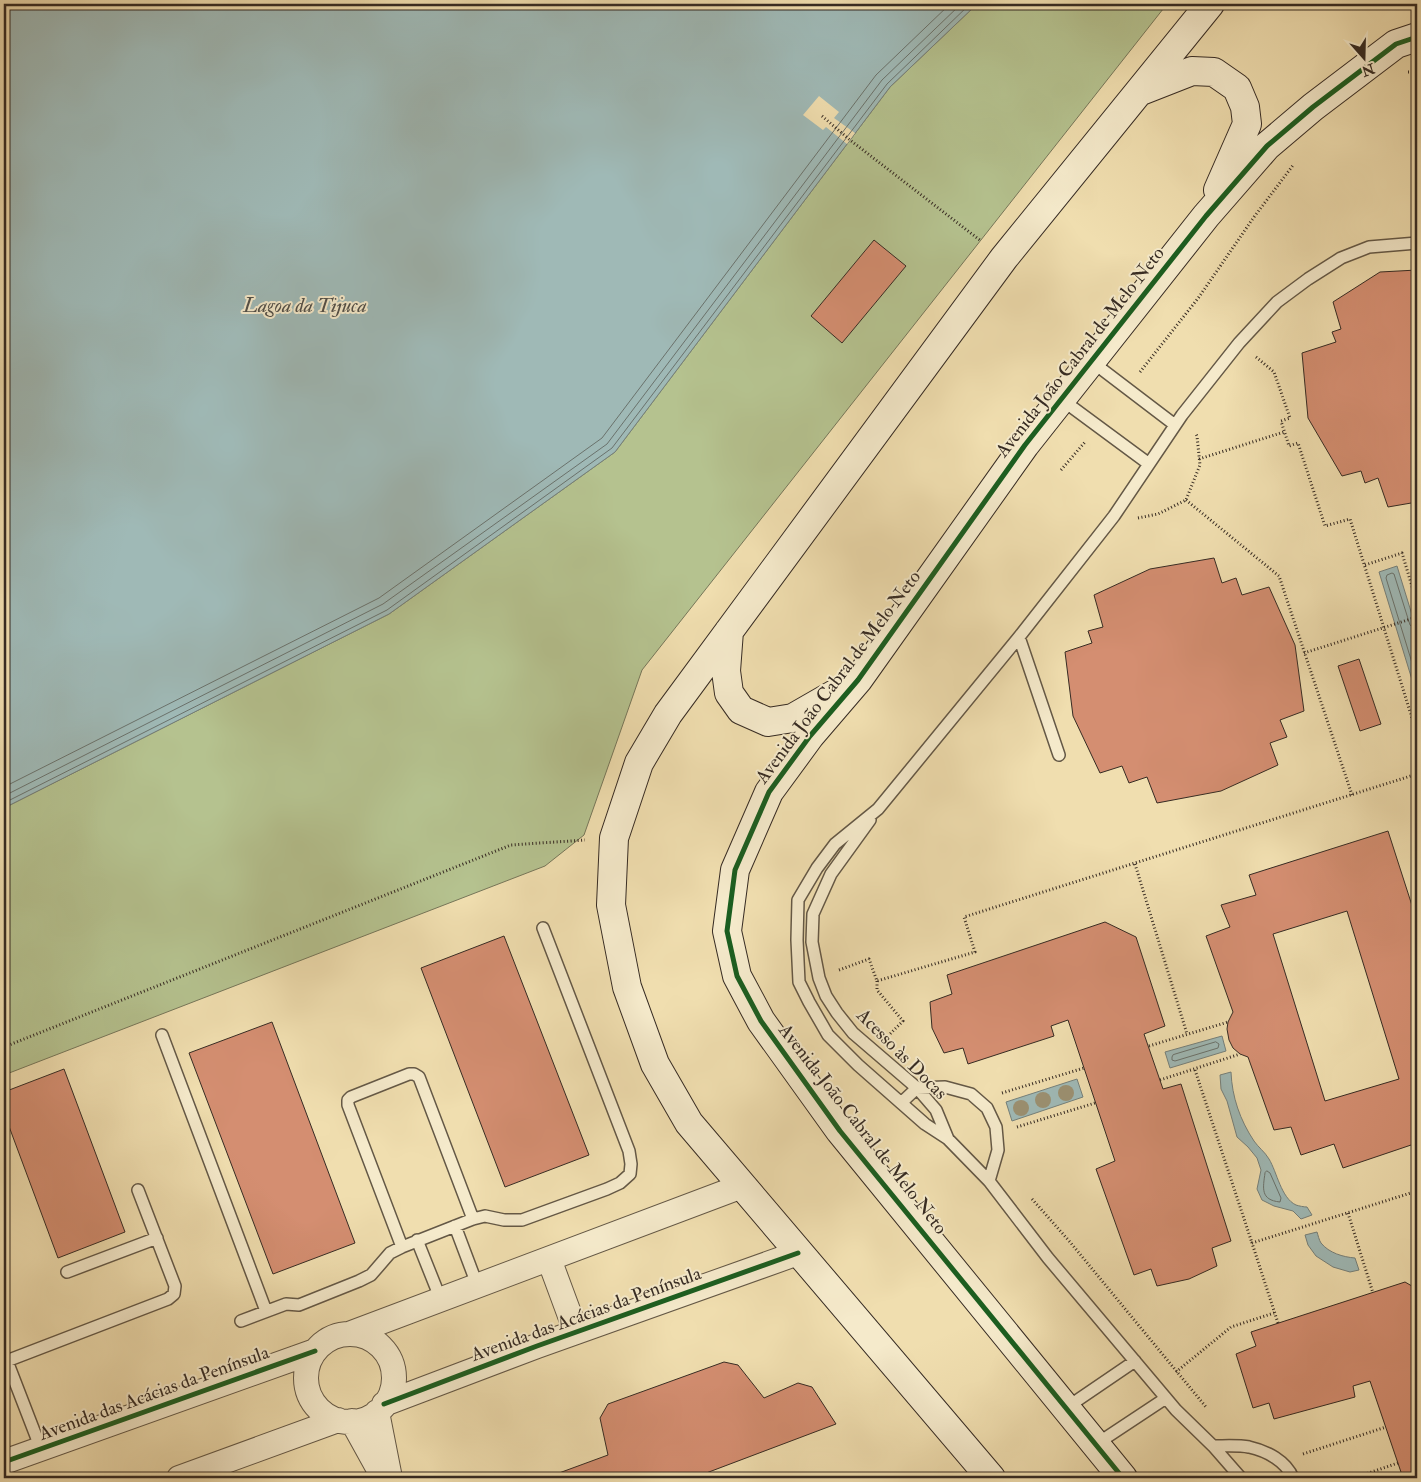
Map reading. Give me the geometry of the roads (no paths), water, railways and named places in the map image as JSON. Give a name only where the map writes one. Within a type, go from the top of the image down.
[{"type":"street","points":[[990,1478],[689,1123],[655,1064],[626,987],[611,905],[614,838],[639,763],[668,714],[1004,258],[1209,5]]},
{"type":"street","name":"Avenida João Cabral de Melo Neto","points":[[1123,1478],[840,1131],[761,1021],[738,976],[727,931],[735,870],[769,792],[810,736],[858,680],[1025,445],[1206,216],[1267,146],[1313,107],[1396,44],[1417,37]]},
{"type":"street","points":[[1138,92],[1192,71],[1214,72],[1236,88],[1245,107],[1247,124],[1206,216]]},
{"type":"street","points":[[729,632],[726,670],[729,693],[741,710],[768,722],[793,718],[858,680]]},
{"type":"street","points":[[384,1478],[345,1421],[327,1415],[317,1408],[310,1398],[306,1386],[309,1362],[315,1351],[324,1342],[336,1336],[350,1334],[478,1287],[549,1258],[742,1186]]},
{"type":"street","name":"Avenida das Acácias da Península","points":[[381,1408],[576,1332],[798,1253]]},
{"type":"street","points":[[549,1258],[576,1332]]},
{"type":"street","points":[[179,1478],[345,1421],[366,1419],[381,1408],[391,1392],[394,1379],[392,1365],[386,1352],[376,1342],[364,1336],[350,1334]]},
{"type":"street","name":"Avenida das Acácias da Península","points":[[4,1462],[315,1351]]},
{"type":"street","points":[[381,1408],[390,1478]]},
{"type":"street","points":[[1095,1444],[1099,1463],[1107,1478]]},
{"type":"lane","points":[[1241,1478],[1213,1446],[1176,1410],[1048,1258],[989,1181],[948,1139],[925,1124],[858,1065],[828,1035],[799,982],[798,900],[817,868],[835,844],[878,808],[1019,638],[1114,516],[1178,420],[1239,343],[1278,302],[1308,279],[1341,258],[1369,247],[1417,243]]},
{"type":"lane","points":[[1091,361],[1127,389],[1178,420]]},
{"type":"lane","points":[[1062,398],[1149,464]]},
{"type":"lane","points":[[1019,638],[1059,755]]},
{"type":"lane","name":"Acesso às Docas","points":[[878,808],[831,874],[813,914],[812,942],[819,978],[826,996],[853,1033],[917,1088],[936,1110],[948,1139]]},
{"type":"lane","points":[[241,1321],[286,1304],[299,1305],[359,1281],[371,1275],[390,1252],[417,1240],[485,1216],[504,1220],[522,1220],[620,1184],[630,1174],[629,1151],[543,928]]},
{"type":"lane","points":[[162,1036],[266,1311]]},
{"type":"lane","points":[[402,1247],[348,1105],[348,1100],[409,1074],[420,1077],[473,1219]]},
{"type":"lane","points":[[901,1103],[917,1088],[945,1087],[971,1094],[987,1108],[996,1127],[998,1150],[989,1181]]},
{"type":"lane","points":[[41,1449],[5,1361],[168,1299],[174,1294],[175,1286],[138,1190]]},
{"type":"lane","points":[[455,1226],[478,1287]]},
{"type":"lane","points":[[68,1272],[157,1238]]},
{"type":"lane","points":[[417,1240],[441,1300]]},
{"type":"lane","points":[[1066,1408],[1135,1361]]},
{"type":"lane","points":[[1095,1444],[1166,1398]]},
{"type":"lane","points":[[1213,1446],[1249,1447],[1274,1456],[1290,1471],[1293,1478]]},
{"type":"water","name":"Lagoa da Tijuca","points":[[4,4],[977,4],[890,87],[615,452],[389,614],[4,808]]},
{"type":"water","points":[[1397,566],[1417,631],[1417,696],[1379,572]]},
{"type":"water","points":[[1222,1036],[1226,1051],[1170,1068],[1165,1052]]},
{"type":"water","points":[[1231,1072],[1235,1099],[1249,1133],[1272,1164],[1287,1197],[1296,1205],[1307,1207],[1312,1215],[1301,1219],[1293,1211],[1274,1206],[1262,1200],[1257,1189],[1261,1170],[1257,1158],[1237,1137],[1227,1101],[1221,1089],[1220,1075]]},
{"type":"water","points":[[1077,1079],[1083,1097],[1012,1121],[1006,1102]]},
{"type":"water","points":[[1317,1232],[1321,1243],[1332,1252],[1355,1258],[1359,1270],[1350,1272],[1333,1267],[1316,1256],[1308,1245],[1305,1235]]}]
